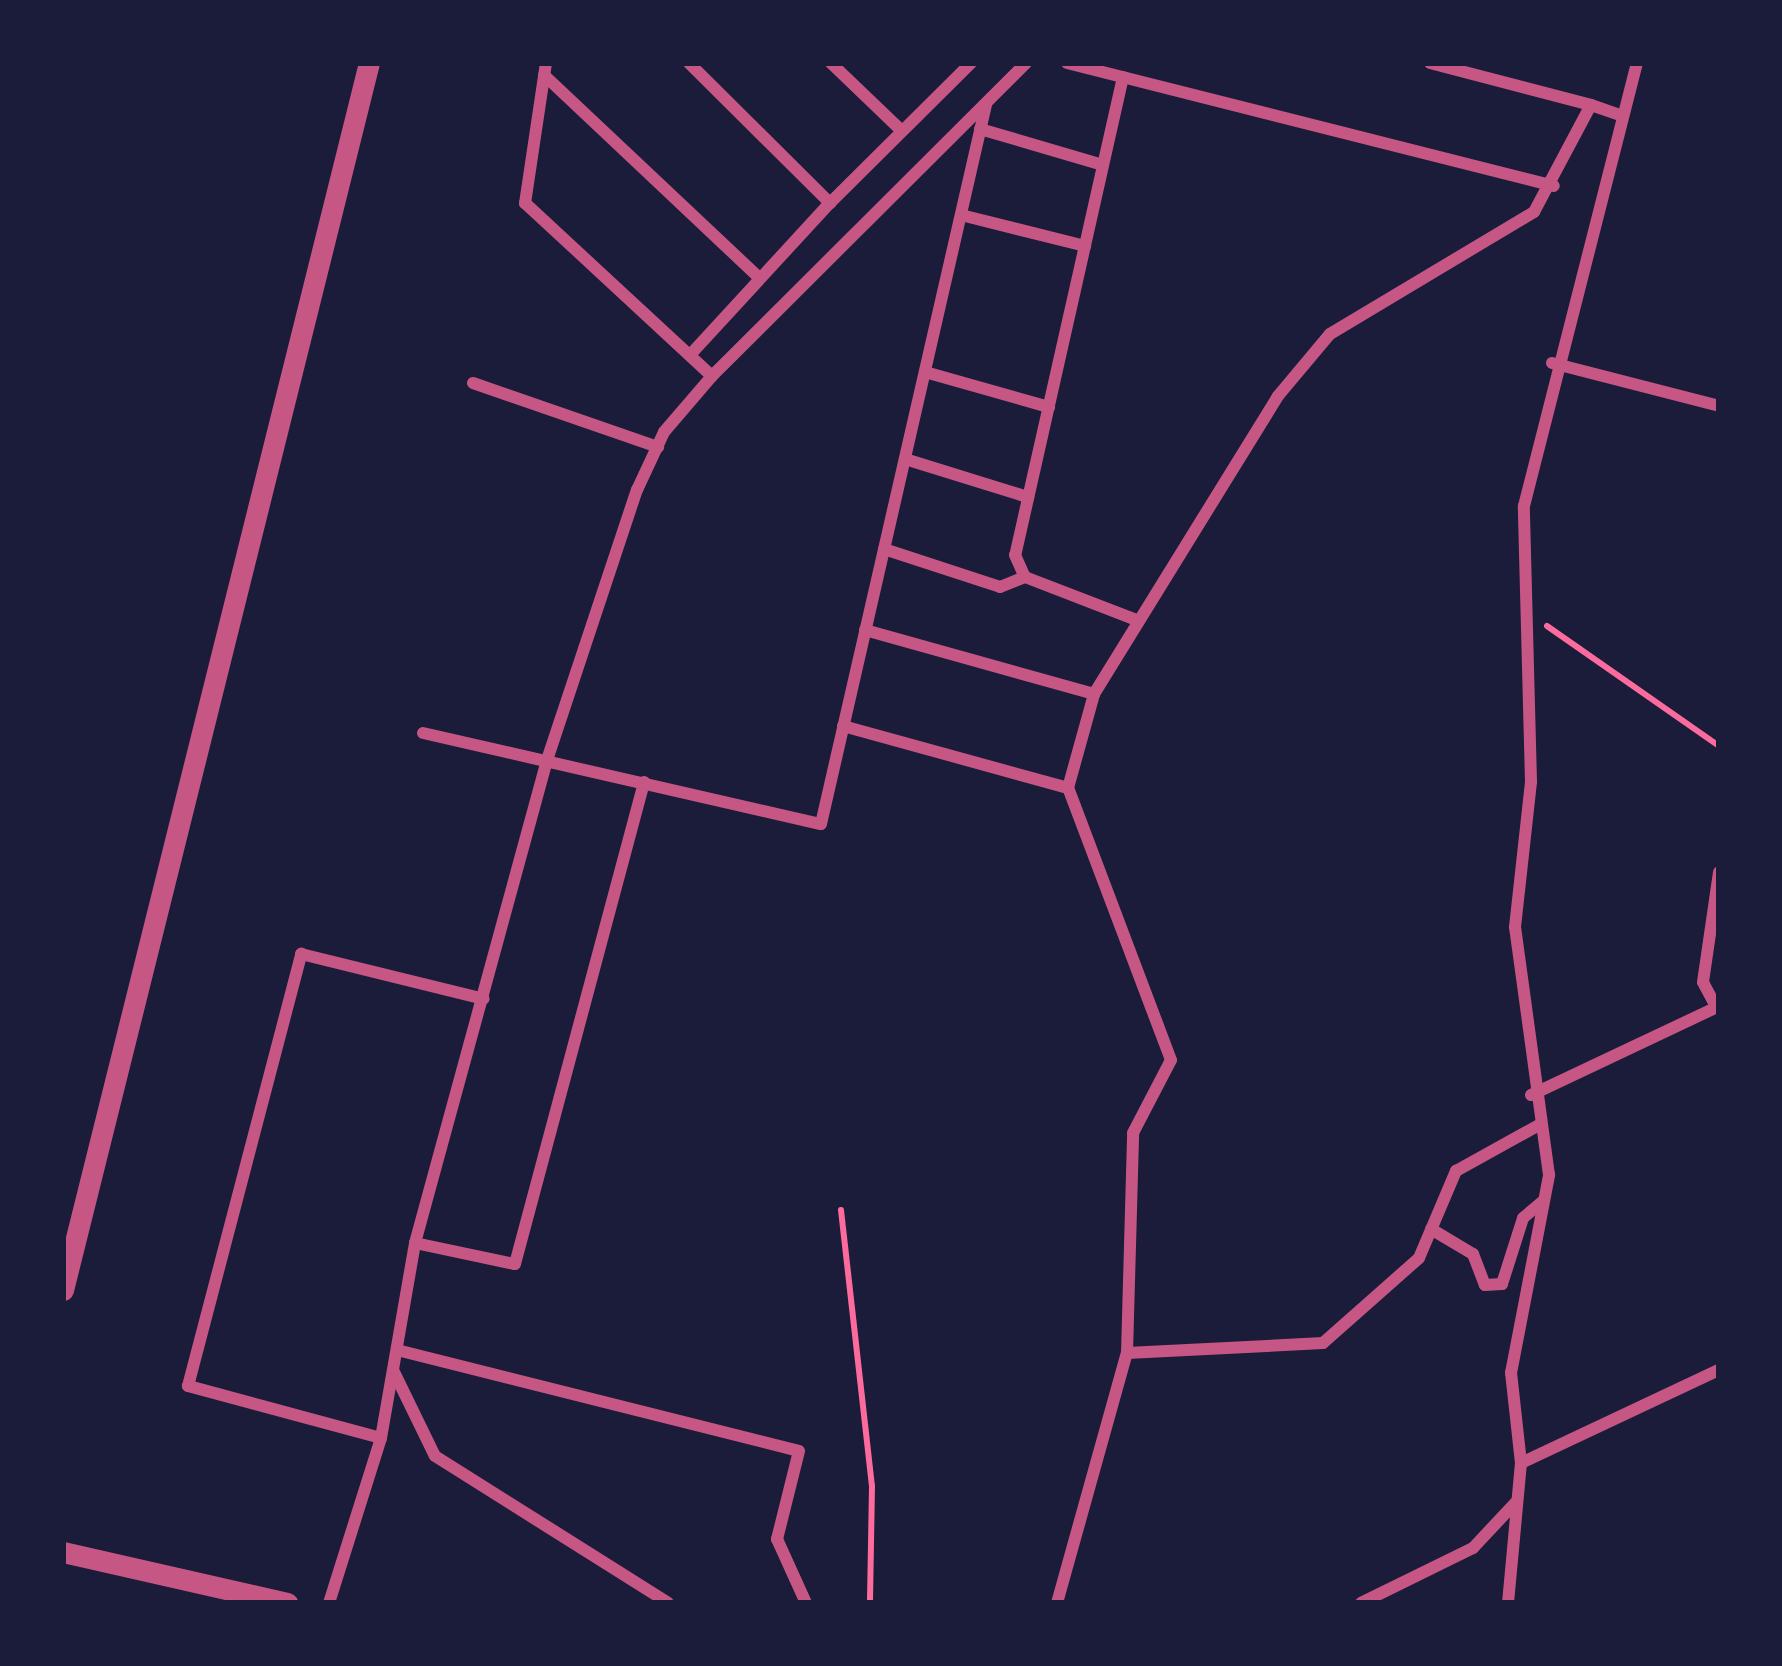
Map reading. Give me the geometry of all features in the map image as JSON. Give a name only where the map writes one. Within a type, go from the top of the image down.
[{"type":"street","points":[[63,1290],[368,63]]},
{"type":"street","points":[[688,63],[830,203]]},
{"type":"street","points":[[831,63],[902,131]]},
{"type":"street","points":[[690,355],[758,277],[971,63]]},
{"type":"street","points":[[329,1603],[381,1438],[416,1244],[547,760],[658,447],[712,376],[1026,63]]},
{"type":"street","points":[[1067,63],[1554,186]]},
{"type":"street","points":[[1430,63],[1623,116]]},
{"type":"street","points":[[1508,1603],[1521,1463],[1511,1372],[1543,1202],[1539,1125],[1531,1094],[1515,927],[1531,782],[1524,506],[1552,363],[1636,63]]},
{"type":"street","points":[[545,69],[758,277]]},
{"type":"street","points":[[545,69],[525,203],[712,376]]},
{"type":"street","points":[[1025,578],[1015,555],[1124,77]]},
{"type":"street","points":[[423,733],[821,824],[987,101]]},
{"type":"street","points":[[1057,1603],[1127,1353],[1133,1133],[1171,1060],[1068,788],[1094,694],[1278,396],[1330,334],[1534,212],[1554,186],[1591,105]]},
{"type":"street","points":[[980,129],[1103,165]]},
{"type":"street","points":[[961,215],[1085,246]]},
{"type":"street","points":[[1552,363],[1719,406]]},
{"type":"street","points":[[925,372],[1049,407]]},
{"type":"street","points":[[473,382],[658,447]]},
{"type":"street","points":[[905,459],[1028,497]]},
{"type":"street","points":[[884,549],[1000,586],[1025,578],[1138,621]]},
{"type":"street","points":[[866,630],[1094,694]]},
{"type":"street","points":[[843,726],[1068,788]]},
{"type":"street","points":[[416,1244],[515,1264],[644,782]]},
{"type":"street","points":[[1531,1094],[1716,1003],[1712,952],[1719,872]]},
{"type":"street","points":[[381,1438],[188,1386],[301,954],[484,999]]},
{"type":"street","points":[[1127,1353],[1323,1343],[1400,1280],[1431,1229],[1456,1171],[1539,1125]]},
{"type":"street","points":[[1431,1229],[1473,1254],[1485,1285],[1502,1284],[1523,1218],[1543,1202]]},
{"type":"street","points":[[397,1350],[799,1451],[777,1539],[806,1603]]},
{"type":"street","points":[[393,1370],[410,1424],[435,1456],[668,1603]]},
{"type":"street","points":[[1521,1463],[1719,1370]]},
{"type":"street","points":[[1361,1603],[1473,1548],[1517,1501]]},
{"type":"street","points":[[65,1553],[286,1603]]},
{"type":"path","points":[[1527,618],[1602,656],[1719,746]]},
{"type":"path","points":[[841,1210],[872,1486],[869,1603]]}]
